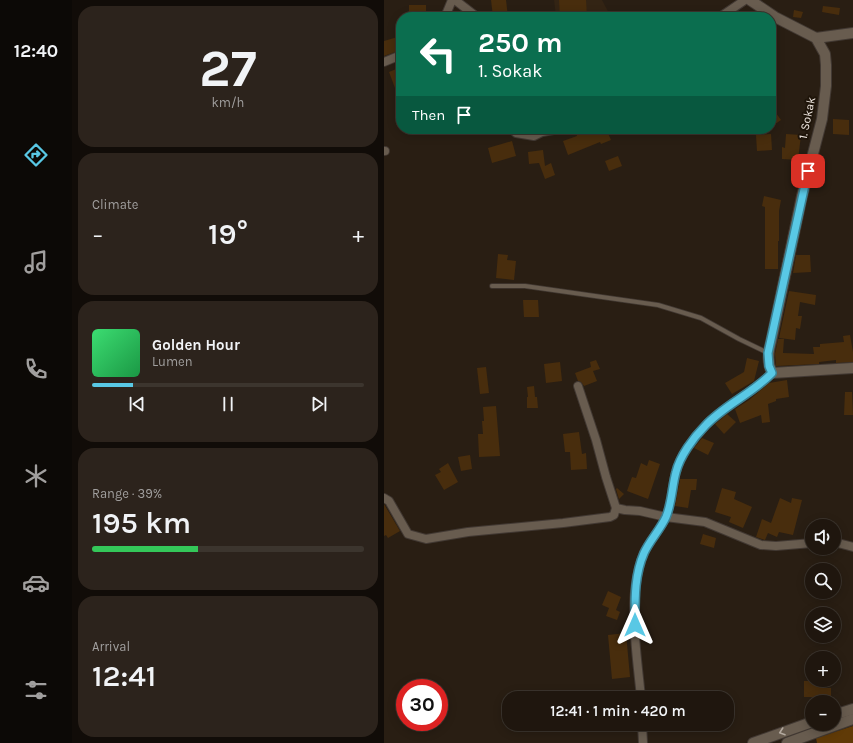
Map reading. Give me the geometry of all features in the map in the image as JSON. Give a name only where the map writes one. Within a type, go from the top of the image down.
[{"type":"street","points":[[448,12],[454,0],[470,12]]},
{"type":"street","points":[[727,12],[745,0]]},
{"type":"street","points":[[750,0],[768,12]]},
{"type":"street","points":[[776,18],[816,38],[853,33]]},
{"type":"street","name":"1. Sokak","points":[[772,373],[769,366],[768,353],[802,196],[824,106],[826,65],[824,54],[816,38]]},
{"type":"street","points":[[384,62],[396,57]]},
{"type":"street","points":[[522,134],[534,136],[538,134]]},
{"type":"street","points":[[640,691],[635,625],[636,580],[644,553],[666,517],[676,470],[692,442],[713,418],[757,387],[772,373],[853,368]]},
{"type":"street","points":[[384,498],[389,501],[408,534],[426,539],[468,532],[563,523],[610,517],[614,515],[616,508],[578,386]]},
{"type":"street","points":[[616,508],[705,522],[761,545],[776,546],[805,544]]},
{"type":"street","points":[[841,544],[853,547]]},
{"type":"street","points":[[841,713],[853,709]]},
{"type":"street","points":[[787,743],[853,719]]},
{"type":"street","points":[[753,743],[805,724]]},
{"type":"street","points":[[642,731],[643,743]]},
{"type":"lane","points":[[492,286],[525,286],[658,305],[701,318],[768,353]]},
{"type":"shaded area","points":[[554,0],[602,0],[608,12],[555,12]]},
{"type":"shaded area","points":[[853,726],[853,743],[817,743],[816,738]]},
{"type":"building","points":[[491,0],[506,0],[507,12],[492,12]]},
{"type":"building","points":[[559,0],[586,0],[587,12],[560,12]]},
{"type":"building","points":[[409,5],[426,5],[426,12],[409,12]]},
{"type":"building","points":[[823,6],[840,8],[839,15],[822,12]]},
{"type":"building","points":[[794,10],[803,12],[801,18],[793,17]]},
{"type":"building","points":[[396,37],[396,52],[384,56],[384,41]]},
{"type":"building","points":[[396,69],[395,88],[389,72]]},
{"type":"building","points":[[776,113],[781,120],[776,124]]},
{"type":"building","points":[[833,119],[849,120],[849,135],[833,134]]},
{"type":"building","points":[[576,134],[608,134],[611,140],[601,144],[600,142],[568,155],[563,141],[577,136]]},
{"type":"building","points":[[771,134],[772,150],[757,151],[756,135]]},
{"type":"building","points":[[786,134],[801,135],[798,160],[782,159],[782,147],[785,148]]},
{"type":"building","points":[[512,141],[516,156],[492,163],[488,148]]},
{"type":"building","points":[[543,150],[545,166],[551,163],[555,175],[545,179],[539,163],[529,164],[528,152]]},
{"type":"building","points":[[618,156],[622,166],[609,171],[605,161]]},
{"type":"building","points":[[764,196],[781,200],[779,211],[778,269],[765,269],[765,207],[762,206]]},
{"type":"building","points":[[498,254],[508,255],[507,260],[516,261],[514,280],[496,278]]},
{"type":"building","points":[[796,255],[810,255],[811,272],[793,273]]},
{"type":"building","points":[[789,291],[816,295],[815,305],[800,302],[798,316],[802,316],[800,329],[796,328],[795,340],[779,338]]},
{"type":"building","points":[[523,300],[538,300],[539,317],[524,317]]},
{"type":"building","points":[[850,335],[853,362],[836,363],[836,360],[819,362],[819,364],[776,366],[775,354],[778,339],[784,339],[783,353],[814,354],[813,347],[820,347],[820,344],[844,342],[843,336]]},
{"type":"building","points":[[747,358],[759,361],[754,381],[732,394],[725,383],[744,372]]},
{"type":"building","points":[[596,360],[600,369],[593,371],[597,381],[584,386],[578,381],[575,373],[591,367],[590,362]]},
{"type":"building","points":[[560,362],[562,381],[546,383],[544,364]]},
{"type":"building","points":[[486,367],[489,393],[480,394],[477,368]]},
{"type":"building","points":[[787,380],[789,397],[776,399],[776,401],[768,404],[770,422],[762,423],[761,415],[740,423],[735,409],[749,400],[769,383]]},
{"type":"building","points":[[534,386],[538,408],[527,408],[527,387]]},
{"type":"building","points":[[845,392],[852,392],[853,415],[844,415]]},
{"type":"building","points":[[496,406],[500,456],[479,457],[478,434],[483,434],[483,407]]},
{"type":"building","points":[[727,414],[736,422],[724,434],[715,424]]},
{"type":"building","points":[[579,432],[582,454],[586,453],[587,469],[571,470],[570,452],[565,452],[563,434]]},
{"type":"building","points":[[702,438],[714,443],[708,455],[694,448]]},
{"type":"building","points":[[470,455],[472,469],[461,471],[458,457]]},
{"type":"building","points":[[649,460],[660,464],[648,499],[627,491],[632,477],[636,478],[641,463],[647,466]]},
{"type":"building","points":[[448,463],[458,482],[444,490],[435,475],[441,472],[439,469]]},
{"type":"building","points":[[680,479],[697,479],[696,490],[691,490],[688,508],[675,506]]},
{"type":"building","points":[[617,488],[624,494],[619,499],[616,489]]},
{"type":"building","points":[[722,488],[736,492],[734,499],[752,507],[743,528],[729,522],[731,517],[715,512]]},
{"type":"building","points":[[780,498],[791,503],[792,498],[802,500],[793,535],[779,532],[777,537],[768,533],[765,540],[756,537],[762,519],[771,523]]},
{"type":"building","points":[[384,504],[400,531],[388,538],[386,535],[384,536]]},
{"type":"building","points":[[703,534],[716,538],[714,548],[700,544]]},
{"type":"building","points":[[608,591],[621,597],[616,610],[620,612],[617,620],[606,616],[609,608],[602,605]]},
{"type":"building","points":[[626,633],[630,677],[612,679],[608,635]]},
{"type":"building","points":[[804,681],[805,687],[831,688],[831,695],[805,695],[804,697]]},
{"type":"route","points":[[635,625],[636,580],[640,565],[650,541],[666,517],[676,470],[682,458],[692,442],[713,418],[722,410],[757,387],[772,373],[769,366],[768,353],[808,171]]}]
